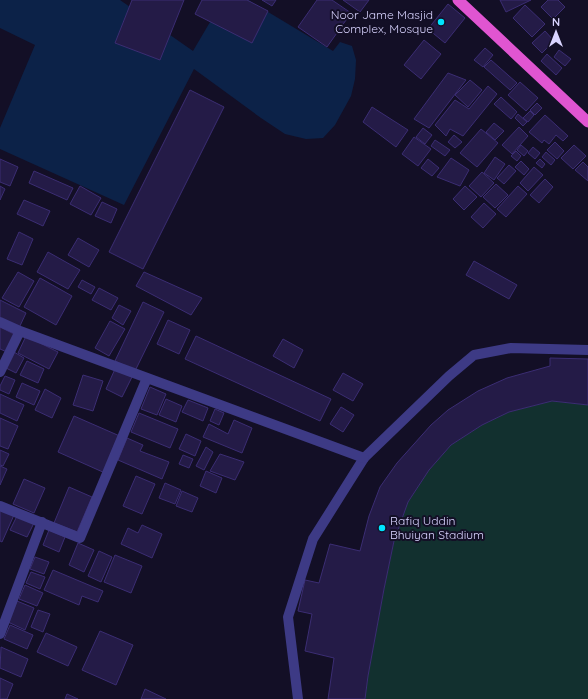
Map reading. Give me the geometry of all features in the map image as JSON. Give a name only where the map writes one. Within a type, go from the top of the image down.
[{"type":"highway","points":[[458,0],[588,122]]},
{"type":"street","points":[[0,322],[20,331],[364,458]]},
{"type":"street","points":[[0,372],[20,331]]},
{"type":"street","points":[[298,699],[288,617],[313,540],[364,458],[449,376],[474,355],[511,348],[588,350]]},
{"type":"street","points":[[0,506],[80,538],[147,378]]},
{"type":"street","points":[[0,634],[42,522]]},
{"type":"green space","points":[[552,401],[588,405],[588,699],[365,699],[368,676],[394,541],[408,502],[429,470],[451,445],[482,425],[509,412]]},
{"type":"water","points":[[0,0],[120,0],[193,51],[223,0],[248,0],[333,51],[340,42],[352,46],[356,60],[355,79],[351,96],[335,125],[323,138],[306,139],[285,134],[194,69],[124,205],[0,149],[0,128],[35,45],[0,28]]},
{"type":"building","points":[[132,0],[184,0],[160,60],[115,43]]},
{"type":"building","points":[[202,0],[247,0],[268,11],[252,43],[195,14]]},
{"type":"building","points":[[262,0],[276,0],[272,6]]},
{"type":"building","points":[[317,0],[332,0],[351,13],[327,47],[298,27]]},
{"type":"building","points":[[343,0],[369,0],[360,12]]},
{"type":"building","points":[[500,0],[531,0],[506,12]]},
{"type":"building","points":[[548,0],[558,0],[565,7],[553,19],[541,7]]},
{"type":"building","points":[[448,4],[465,18],[445,43],[428,29]]},
{"type":"building","points":[[525,5],[545,24],[532,37],[513,18]]},
{"type":"building","points":[[545,31],[554,41],[542,53],[532,43]]},
{"type":"building","points":[[424,40],[441,54],[421,79],[404,65]]},
{"type":"building","points":[[485,48],[493,55],[483,67],[474,60]]},
{"type":"building","points":[[559,50],[571,59],[565,66],[554,57]]},
{"type":"building","points":[[547,54],[562,68],[556,75],[541,61]]},
{"type":"building","points":[[491,60],[517,83],[510,90],[484,67]]},
{"type":"building","points":[[448,73],[466,80],[429,128],[414,119]]},
{"type":"building","points":[[470,80],[482,90],[468,107],[455,95]]},
{"type":"building","points":[[520,82],[538,98],[526,111],[508,95]]},
{"type":"building","points":[[488,86],[497,94],[463,136],[450,129],[446,136],[435,125],[455,100],[469,109]]},
{"type":"building","points":[[190,90],[224,107],[143,269],[109,252]]},
{"type":"building","points":[[501,97],[517,112],[511,119],[494,104]]},
{"type":"building","points":[[537,103],[542,108],[535,115],[530,110]]},
{"type":"building","points":[[372,107],[408,130],[396,147],[363,122]]},
{"type":"building","points":[[530,111],[534,115],[528,122],[523,118]]},
{"type":"building","points":[[518,114],[527,122],[523,126],[515,118]]},
{"type":"building","points":[[545,115],[568,136],[563,141],[556,135],[549,144],[544,140],[542,143],[529,132]]},
{"type":"building","points":[[494,123],[504,131],[495,140],[486,132]]},
{"type":"building","points":[[519,127],[528,136],[512,154],[502,145]]},
{"type":"building","points":[[423,128],[432,135],[425,144],[416,137]]},
{"type":"building","points":[[481,129],[498,143],[477,167],[460,153]]},
{"type":"building","points":[[454,135],[462,142],[455,148],[448,142]]},
{"type":"building","points":[[414,137],[431,149],[418,166],[402,154]]},
{"type":"building","points":[[435,140],[450,150],[445,156],[431,146]]},
{"type":"building","points":[[555,142],[564,151],[557,159],[547,150]]},
{"type":"building","points":[[521,145],[528,151],[524,156],[517,150]]},
{"type":"building","points":[[574,145],[586,156],[573,169],[561,158]]},
{"type":"building","points":[[533,147],[540,153],[535,159],[528,153]]},
{"type":"building","points":[[516,151],[521,156],[517,161],[511,156]]},
{"type":"building","points":[[546,152],[555,160],[551,165],[542,157]]},
{"type":"building","points":[[495,157],[505,164],[494,180],[484,173]]},
{"type":"building","points":[[451,158],[469,170],[460,186],[437,177]]},
{"type":"building","points":[[0,159],[18,167],[10,186],[0,182]]},
{"type":"building","points":[[428,159],[439,168],[432,176],[421,168]]},
{"type":"building","points":[[540,159],[545,164],[542,168],[536,163]]},
{"type":"building","points":[[521,161],[529,169],[524,175],[515,167]]},
{"type":"building","points":[[583,162],[588,167],[588,181],[575,170]]},
{"type":"building","points":[[509,165],[516,171],[504,184],[497,178]]},
{"type":"building","points":[[534,167],[543,175],[528,191],[520,183]]},
{"type":"building","points":[[34,171],[73,188],[67,200],[29,183]]},
{"type":"building","points":[[482,172],[494,183],[481,197],[469,186]]},
{"type":"building","points":[[545,179],[553,187],[539,203],[530,195]]},
{"type":"building","points":[[496,184],[508,195],[495,208],[483,197]]},
{"type":"building","points":[[0,186],[5,189],[0,200]]},
{"type":"building","points":[[80,186],[101,198],[91,215],[70,204]]},
{"type":"building","points":[[465,186],[477,197],[464,210],[453,199]]},
{"type":"building","points":[[518,186],[527,194],[506,217],[497,209]]},
{"type":"building","points":[[24,200],[50,211],[43,226],[17,214]]},
{"type":"building","points":[[102,202],[117,209],[111,223],[95,216]]},
{"type":"building","points":[[484,203],[496,214],[483,228],[471,217]]},
{"type":"building","points":[[19,232],[33,239],[22,265],[7,259]]},
{"type":"building","points":[[78,238],[99,250],[89,267],[68,255]]},
{"type":"building","points":[[48,252],[80,270],[68,289],[37,272]]},
{"type":"building","points":[[474,261],[517,285],[509,299],[466,275]]},
{"type":"building","points":[[18,272],[34,281],[19,307],[2,298]]},
{"type":"building","points":[[144,272],[202,298],[191,315],[136,286]]},
{"type":"building","points":[[40,278],[72,296],[56,325],[24,307]]},
{"type":"building","points":[[82,280],[95,287],[91,294],[78,287]]},
{"type":"building","points":[[99,288],[118,298],[111,310],[92,300]]},
{"type":"building","points":[[0,300],[26,313],[19,328],[0,318]]},
{"type":"building","points":[[143,302],[164,312],[135,371],[115,361]]},
{"type":"building","points":[[119,305],[131,311],[123,325],[112,318]]},
{"type":"building","points":[[168,320],[190,330],[179,354],[157,344]]},
{"type":"building","points":[[110,321],[125,329],[109,356],[95,348]]},
{"type":"building","points":[[0,327],[16,335],[7,352],[0,349]]},
{"type":"building","points":[[26,336],[58,352],[49,369],[18,353]]},
{"type":"building","points":[[196,336],[331,399],[320,421],[185,359]]},
{"type":"building","points":[[283,339],[303,350],[294,368],[273,356]]},
{"type":"building","points":[[14,352],[24,358],[16,373],[6,368]]},
{"type":"building","name":"Rafiq Uddin Bhuiyan Stadium","points":[[550,358],[588,359],[588,405],[552,401],[509,412],[482,425],[451,445],[429,470],[408,502],[394,541],[368,676],[365,699],[328,699],[334,658],[305,651],[312,614],[298,611],[305,580],[319,583],[330,544],[360,551],[369,516],[380,487],[397,463],[431,425],[448,410],[478,391],[507,378],[550,366]]},
{"type":"building","points":[[27,361],[44,369],[38,383],[20,375]]},
{"type":"building","points":[[115,369],[132,377],[122,397],[106,389]]},
{"type":"building","points":[[343,373],[363,384],[353,401],[333,390]]},
{"type":"building","points":[[83,375],[103,381],[93,411],[73,405]]},
{"type":"building","points":[[5,376],[15,380],[9,394],[0,390],[0,386]]},
{"type":"building","points":[[22,383],[40,391],[34,405],[16,397]]},
{"type":"building","points":[[150,387],[166,394],[157,415],[141,409]]},
{"type":"building","points":[[45,389],[61,398],[52,418],[35,410]]},
{"type":"building","points":[[0,394],[24,405],[17,421],[0,413]]},
{"type":"building","points":[[166,399],[182,406],[176,422],[159,415]]},
{"type":"building","points":[[188,400],[208,408],[203,421],[182,412]]},
{"type":"building","points":[[341,407],[354,415],[343,432],[330,424]]},
{"type":"building","points":[[215,409],[224,413],[219,425],[210,421]]},
{"type":"building","points":[[139,413],[178,429],[170,448],[131,432]]},
{"type":"building","points":[[74,416],[122,437],[105,473],[58,452]]},
{"type":"building","points":[[0,418],[18,426],[8,449],[0,446]]},
{"type":"building","points":[[234,420],[252,428],[242,453],[203,437],[209,424],[228,434]]},
{"type":"building","points":[[186,434],[201,441],[195,456],[179,449]]},
{"type":"building","points":[[127,438],[143,445],[140,451],[169,462],[162,479],[118,460]]},
{"type":"building","points":[[206,447],[213,452],[204,470],[196,466]]},
{"type":"building","points":[[0,450],[9,454],[3,466],[0,465]]},
{"type":"building","points":[[220,454],[244,462],[235,480],[210,471]]},
{"type":"building","points":[[183,455],[193,459],[189,468],[179,464]]},
{"type":"building","points":[[0,466],[7,469],[0,485]]},
{"type":"building","points":[[206,471],[222,478],[216,493],[200,486]]},
{"type":"building","points":[[136,476],[155,484],[142,514],[123,506]]},
{"type":"building","points":[[24,479],[45,488],[34,513],[13,504]]},
{"type":"building","points":[[165,483],[181,490],[175,504],[159,498]]},
{"type":"building","points":[[69,487],[92,497],[77,532],[54,523]]},
{"type":"building","points":[[182,491],[198,498],[192,512],[176,506]]},
{"type":"building","points":[[0,509],[14,515],[2,542],[0,541]]},
{"type":"building","points":[[17,516],[34,523],[27,537],[10,530]]},
{"type":"building","points":[[142,525],[162,534],[152,558],[121,544],[128,528],[138,533]]},
{"type":"building","points":[[49,530],[65,537],[59,552],[43,545]]},
{"type":"building","points":[[78,543],[94,550],[84,572],[69,565]]},
{"type":"building","points":[[99,551],[112,557],[101,582],[88,576]]},
{"type":"building","points":[[115,555],[142,566],[131,593],[104,582]]},
{"type":"building","points":[[35,557],[49,562],[44,574],[30,569]]},
{"type":"building","points":[[53,570],[103,591],[98,602],[82,596],[79,605],[44,590]]},
{"type":"building","points":[[31,572],[45,577],[40,589],[26,583]]},
{"type":"building","points":[[25,585],[43,593],[37,606],[19,599]]},
{"type":"building","points":[[17,601],[34,608],[25,630],[8,622]]},
{"type":"building","points":[[38,610],[50,614],[43,632],[31,627]]},
{"type":"building","points":[[10,625],[33,635],[27,649],[4,639]]},
{"type":"building","points":[[100,631],[133,645],[116,685],[82,670]]},
{"type":"building","points":[[46,633],[77,647],[68,666],[37,652]]},
{"type":"building","points":[[1,647],[28,659],[21,677],[0,668]]},
{"type":"building","points":[[0,678],[13,684],[7,699],[0,699]]},
{"type":"building","points":[[145,689],[166,699],[141,699]]},
{"type":"building","points":[[67,694],[78,699],[65,699]]},
{"type":"place","name":"Noor Jame Masjid Complex, Mosque","points":[[441,22]]},
{"type":"place","name":"Rafiq Uddin Bhuiyan Stadium","points":[[382,528]]}]
